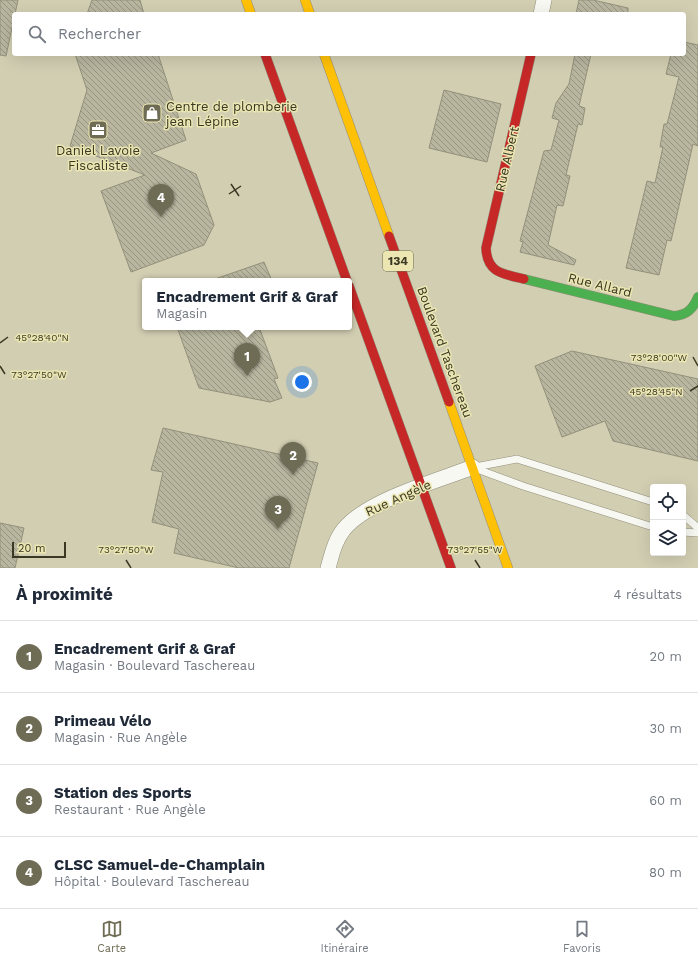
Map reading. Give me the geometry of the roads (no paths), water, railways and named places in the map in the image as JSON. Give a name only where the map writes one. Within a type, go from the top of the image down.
[{"type":"main road","points":[[246,0],[250,12]]},
{"type":"main road","points":[[305,0],[309,12]]},
{"type":"main road","points":[[266,56],[346,278]]},
{"type":"main road","name":"Boulevard Taschereau","points":[[325,56],[508,568]]},
{"type":"main road","name":"Rue Albert","points":[[489,264],[486,257],[486,248],[531,56]]},
{"type":"main road","name":"Rue Allard","points":[[489,264],[494,270],[502,274],[669,316],[678,316],[687,313],[694,306],[698,296]]},
{"type":"main road","points":[[352,294],[451,568]]},
{"type":"street","points":[[541,12],[544,0]]},
{"type":"street","name":"Rue Angèle","points":[[328,568],[337,540],[344,528],[352,521],[374,506],[421,486],[473,467]]},
{"type":"lane","points":[[473,467],[518,459],[650,501]]},
{"type":"lane","points":[[473,467],[523,486],[650,526]]},
{"type":"lane","points":[[686,518],[698,528]]},
{"type":"lane","points":[[686,532],[698,533]]},
{"type":"place","name":"Centre de plomberie jean Lépine","points":[[152,113]]},
{"type":"place","name":"Daniel Lavoie Fiscaliste","points":[[98,130]]},
{"type":"place","name":"CLSC Samuel-de-Champlain","points":[[161,217]]},
{"type":"place","name":"Encadrement Grif & Graf","points":[[247,376]]},
{"type":"place","name":"Primeau Vélo","points":[[293,475]]},
{"type":"place","name":"Station des Sports","points":[[278,529]]}]
